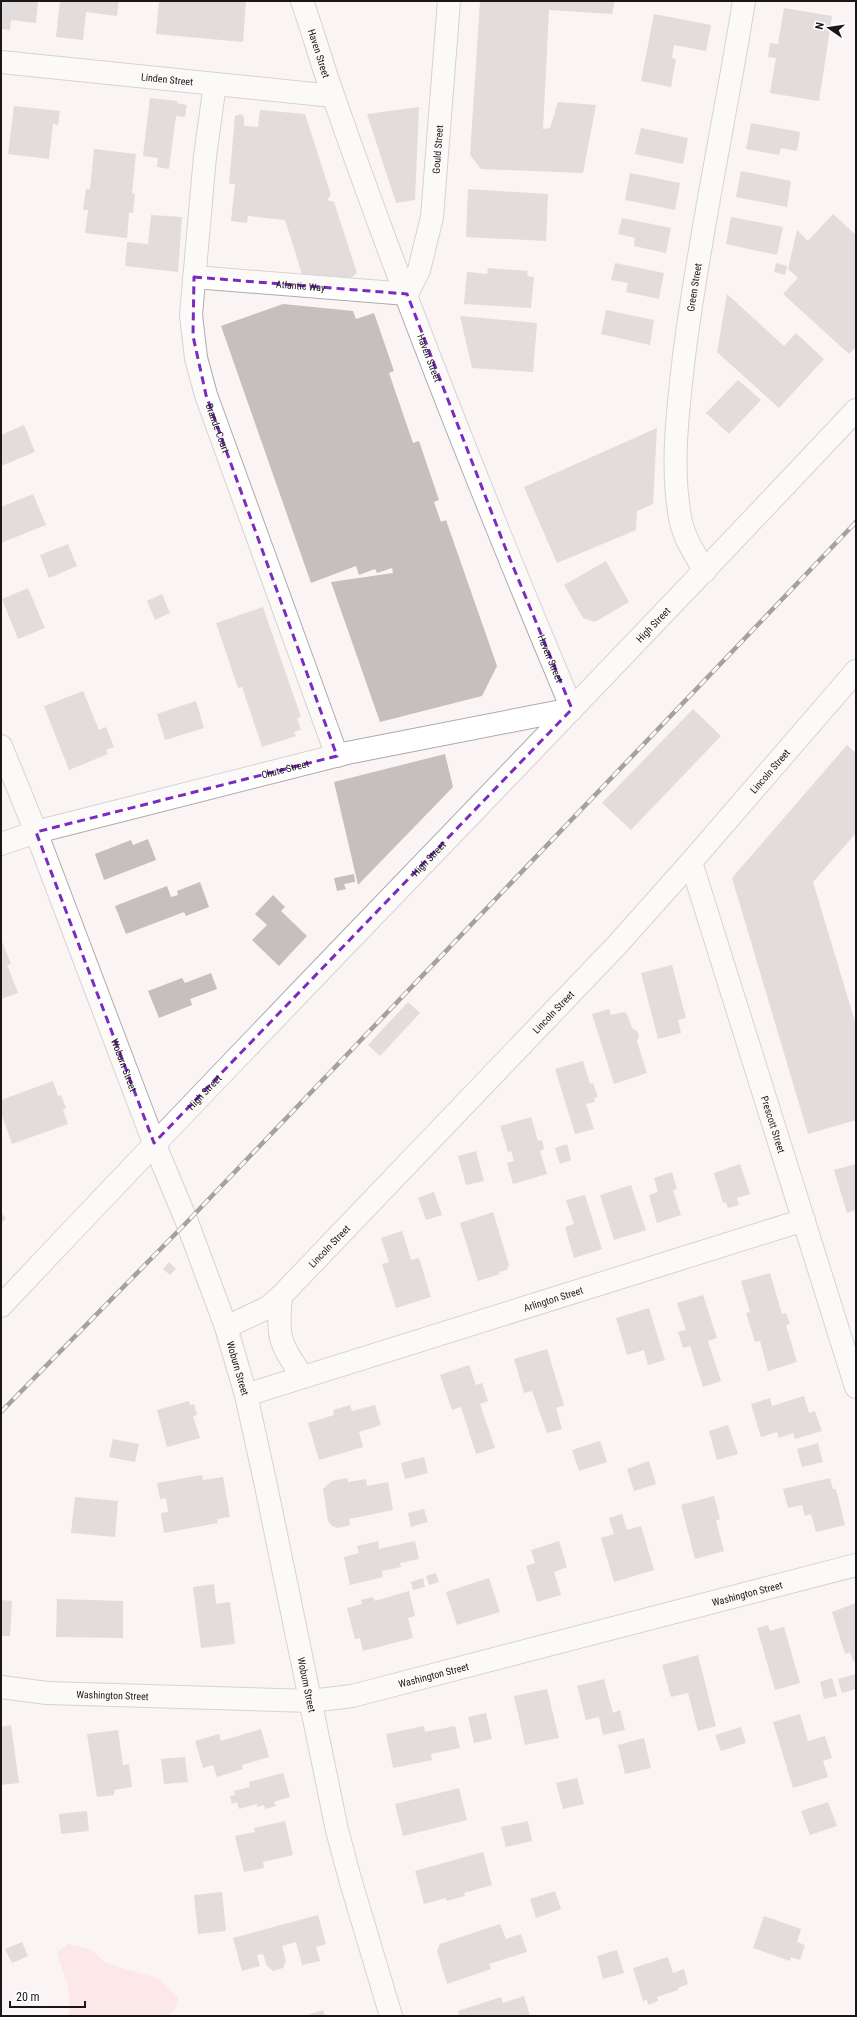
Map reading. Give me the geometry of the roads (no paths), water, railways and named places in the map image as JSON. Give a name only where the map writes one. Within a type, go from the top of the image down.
[{"type":"street","name":"Haven Street","points":[[302,1],[333,96],[407,294],[505,547],[572,708]]},
{"type":"street","name":"Gould Street","points":[[407,294],[419,270],[432,217],[449,1]]},
{"type":"street","name":"Green Street","points":[[705,571],[686,539],[681,522],[677,476],[679,396],[696,270],[730,91],[744,1]]},
{"type":"street","name":"Linden Street","points":[[1,62],[333,96]]},
{"type":"street","name":"Brande Court","points":[[215,84],[205,156],[191,315],[196,358],[206,395],[337,756]]},
{"type":"street","name":"Atlantic Way","points":[[194,277],[407,294]]},
{"type":"street","name":"High Street","points":[[1,1306],[154,1143],[705,571],[856,410]]},
{"type":"street","name":"Lincoln Street","points":[[226,1327],[267,1308],[281,1296],[617,944],[691,862],[856,670]]},
{"type":"street","name":"Chute Street","points":[[1,844],[36,832],[337,756],[572,708]]},
{"type":"street","name":"Woburn Street","points":[[1,746],[36,832],[154,1143],[187,1222],[226,1327],[246,1395],[343,1851],[391,2016]]},
{"type":"street","name":"Prescott Street","points":[[691,862],[856,1387]]},
{"type":"street","name":"Arlington Street","points":[[246,1395],[302,1376],[804,1220]]},
{"type":"street","points":[[281,1296],[278,1323],[281,1343],[302,1376]]},
{"type":"street","name":"Washington Street","points":[[1,1687],[47,1693],[310,1701],[352,1696],[856,1565]]},
{"type":"railway","points":[[1,1412],[187,1222],[856,522]]}]
